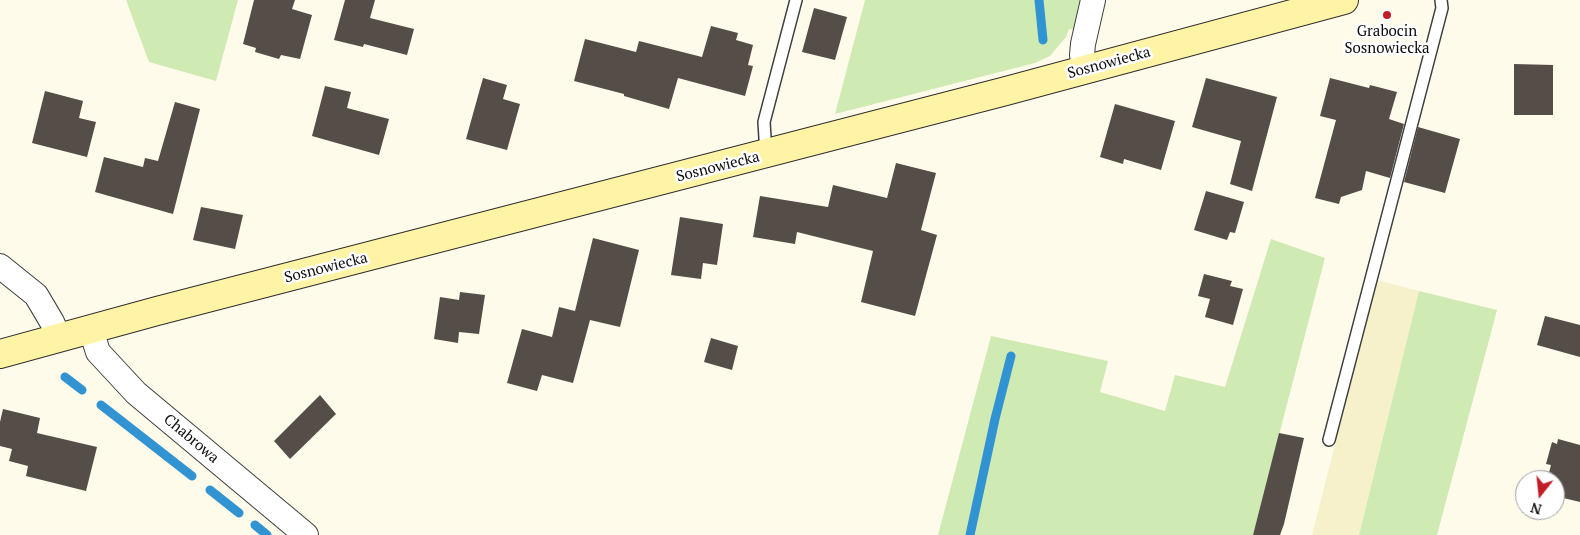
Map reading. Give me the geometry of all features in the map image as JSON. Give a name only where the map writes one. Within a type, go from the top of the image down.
[{"type":"street","points":[[1086,70],[1082,55],[1083,44],[1093,0]]},
{"type":"street","name":"Sosnowiecka","points":[[0,354],[157,311],[1086,70],[1344,0]]},
{"type":"street","points":[[0,266],[36,295],[59,338]]},
{"type":"street","name":"Chabrowa","points":[[91,330],[98,352],[136,393],[306,535]]},
{"type":"lane","points":[[766,154],[764,122],[796,0]]},
{"type":"lane","points":[[1329,440],[1442,8],[1441,0]]},
{"type":"shaded area","points":[[1377,280],[1419,291],[1359,535],[1312,535]]},
{"type":"green space","points":[[126,0],[238,0],[216,81],[149,62]]},
{"type":"green space","points":[[865,0],[1083,0],[1075,30],[1069,29],[1066,37],[1050,56],[1035,63],[835,114]]},
{"type":"green space","points":[[1271,239],[1325,258],[1253,535],[938,535],[991,336],[1108,361],[1100,392],[1165,411],[1175,375],[1225,387]]},
{"type":"green space","points":[[1419,291],[1497,310],[1437,535],[1359,535]]},
{"type":"building","points":[[254,0],[295,0],[292,9],[312,15],[300,59],[281,55],[279,59],[255,52],[256,48],[243,44]]},
{"type":"building","points":[[345,0],[375,0],[370,18],[414,29],[407,55],[364,44],[363,47],[334,40]]},
{"type":"building","points":[[814,8],[847,17],[835,60],[802,52]]},
{"type":"building","points":[[711,26],[738,33],[736,40],[753,45],[748,65],[753,66],[745,96],[678,78],[669,109],[624,96],[624,94],[574,81],[585,39],[636,52],[639,41],[702,57]]},
{"type":"building","points":[[1514,64],[1553,65],[1553,115],[1514,115]]},
{"type":"building","points":[[483,78],[507,85],[503,99],[520,104],[507,150],[466,139]]},
{"type":"building","points":[[1206,78],[1277,97],[1252,191],[1230,184],[1241,141],[1192,127]]},
{"type":"building","points":[[1330,78],[1369,88],[1370,85],[1397,92],[1389,119],[1404,124],[1390,178],[1366,171],[1362,190],[1341,197],[1339,204],[1315,198],[1336,120],[1320,116]]},
{"type":"building","points":[[325,86],[351,92],[347,108],[389,119],[379,155],[312,136]]},
{"type":"building","points":[[45,91],[83,101],[79,118],[96,122],[87,157],[32,143]]},
{"type":"building","points":[[175,102],[200,109],[173,214],[95,192],[104,157],[143,167],[145,158],[158,161]]},
{"type":"building","points":[[1115,104],[1175,121],[1161,170],[1124,159],[1123,164],[1100,157]]},
{"type":"building","points":[[1418,127],[1460,139],[1445,193],[1404,182]]},
{"type":"building","points":[[896,163],[936,173],[921,230],[937,235],[915,316],[861,302],[873,251],[797,232],[795,244],[753,237],[760,196],[828,207],[833,185],[887,198]]},
{"type":"building","points":[[1206,191],[1244,202],[1235,233],[1230,232],[1227,240],[1194,230]]},
{"type":"building","points":[[201,207],[243,215],[235,249],[193,240]]},
{"type":"building","points":[[680,217],[723,224],[717,265],[703,263],[701,279],[671,275]]},
{"type":"building","points":[[593,238],[639,250],[620,327],[590,320],[573,383],[542,375],[537,391],[507,383],[522,329],[552,337],[559,307],[575,311]]},
{"type":"building","points":[[1204,274],[1232,281],[1230,286],[1243,289],[1233,325],[1205,317],[1210,299],[1198,296]]},
{"type":"building","points":[[460,292],[485,295],[479,334],[459,332],[458,343],[434,339],[440,297],[459,300]]},
{"type":"building","points":[[1545,316],[1580,325],[1580,357],[1537,345]]},
{"type":"building","points":[[711,338],[738,346],[732,370],[704,362]]},
{"type":"building","points":[[320,395],[336,414],[290,459],[274,441]]},
{"type":"building","points":[[3,409],[40,418],[37,433],[97,447],[86,491],[26,476],[28,466],[9,461],[12,449],[0,446],[0,422]]},
{"type":"building","points":[[1279,433],[1304,438],[1284,524],[1280,535],[1253,535]]},
{"type":"building","points":[[1558,439],[1580,445],[1580,502],[1565,498],[1565,470],[1550,470],[1551,465],[1546,464],[1552,442],[1557,444]]},
{"type":"waterway","points":[[1039,0],[1043,40]]},
{"type":"waterway","points":[[970,535],[995,419],[1011,356]]},
{"type":"waterway","points":[[65,377],[82,390]]},
{"type":"waterway","points":[[101,405],[192,476]]},
{"type":"waterway","points":[[210,490],[239,513]]},
{"type":"waterway","points":[[255,525],[267,535]]},
{"type":"place","name":"Grabocin Sosnowiecka","points":[[1387,15]]}]
